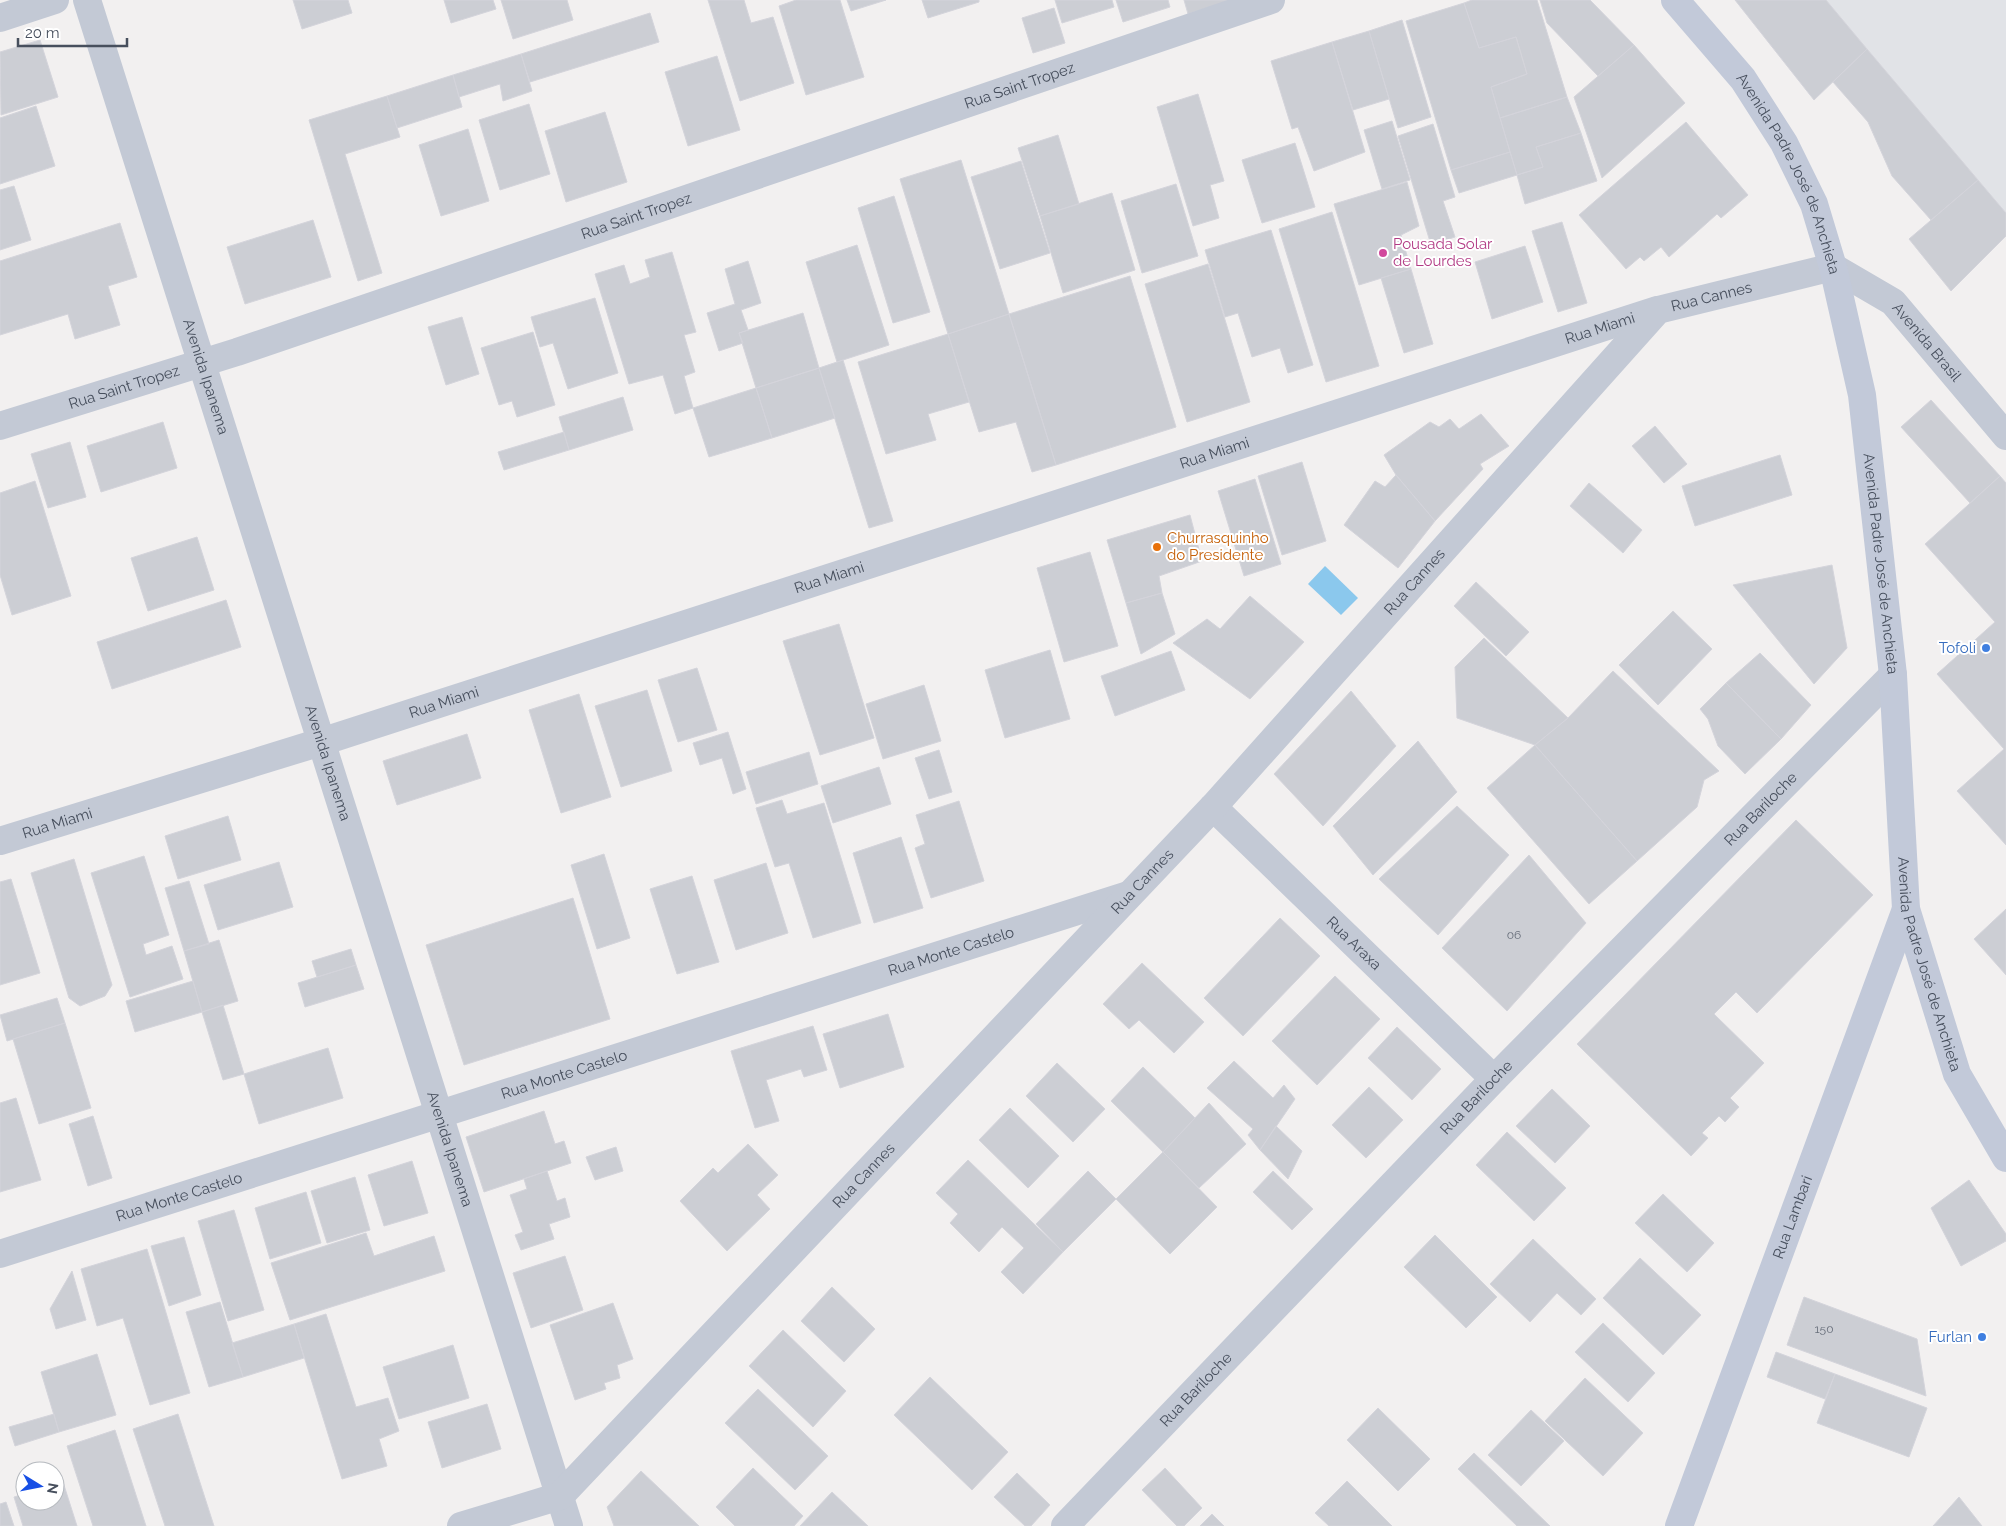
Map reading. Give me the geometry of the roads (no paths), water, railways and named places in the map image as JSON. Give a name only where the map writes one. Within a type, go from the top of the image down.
[{"type":"main road","name":"Avenida Padre José de Anchieta","points":[[1675,0],[1743,79],[1784,143],[1814,204],[1833,267],[1862,395],[1893,675],[1906,909],[1957,1074],[2006,1158]]},
{"type":"main road","name":"Rua Lambari","points":[[1678,1526],[1906,909]]},
{"type":"street","points":[[0,18],[56,0]]},
{"type":"street","name":"Avenida Ipanema","points":[[87,0],[570,1526]]},
{"type":"street","name":"Rua Saint Tropez","points":[[0,426],[201,363],[1272,0]]},
{"type":"street","name":"Rua Cannes","points":[[461,1526],[560,1496],[1213,807],[1658,310],[1833,267]]},
{"type":"street","name":"Avenida Brasil","points":[[1833,267],[1893,302],[2006,436]]},
{"type":"street","name":"Rua Miami","points":[[0,841],[321,742],[1658,310]]},
{"type":"street","name":"Rua Bariloche","points":[[1064,1526],[1494,1079],[1893,675]]},
{"type":"street","name":"Rua Araxa","points":[[1213,807],[1494,1079]]},
{"type":"street","name":"Rua Monte Castelo","points":[[0,1254],[1130,895]]},
{"type":"water","points":[[1325,566],[1358,598],[1341,615],[1308,584]]},
{"type":"place","name":"Pousada Solar de Lourdes","points":[[1383,253]]},
{"type":"place","name":"Churrasquinho do Presidente","points":[[1157,547]]},
{"type":"place","name":"Tofoli","points":[[1986,648]]},
{"type":"place","name":"Furlan","points":[[1982,1337]]}]
